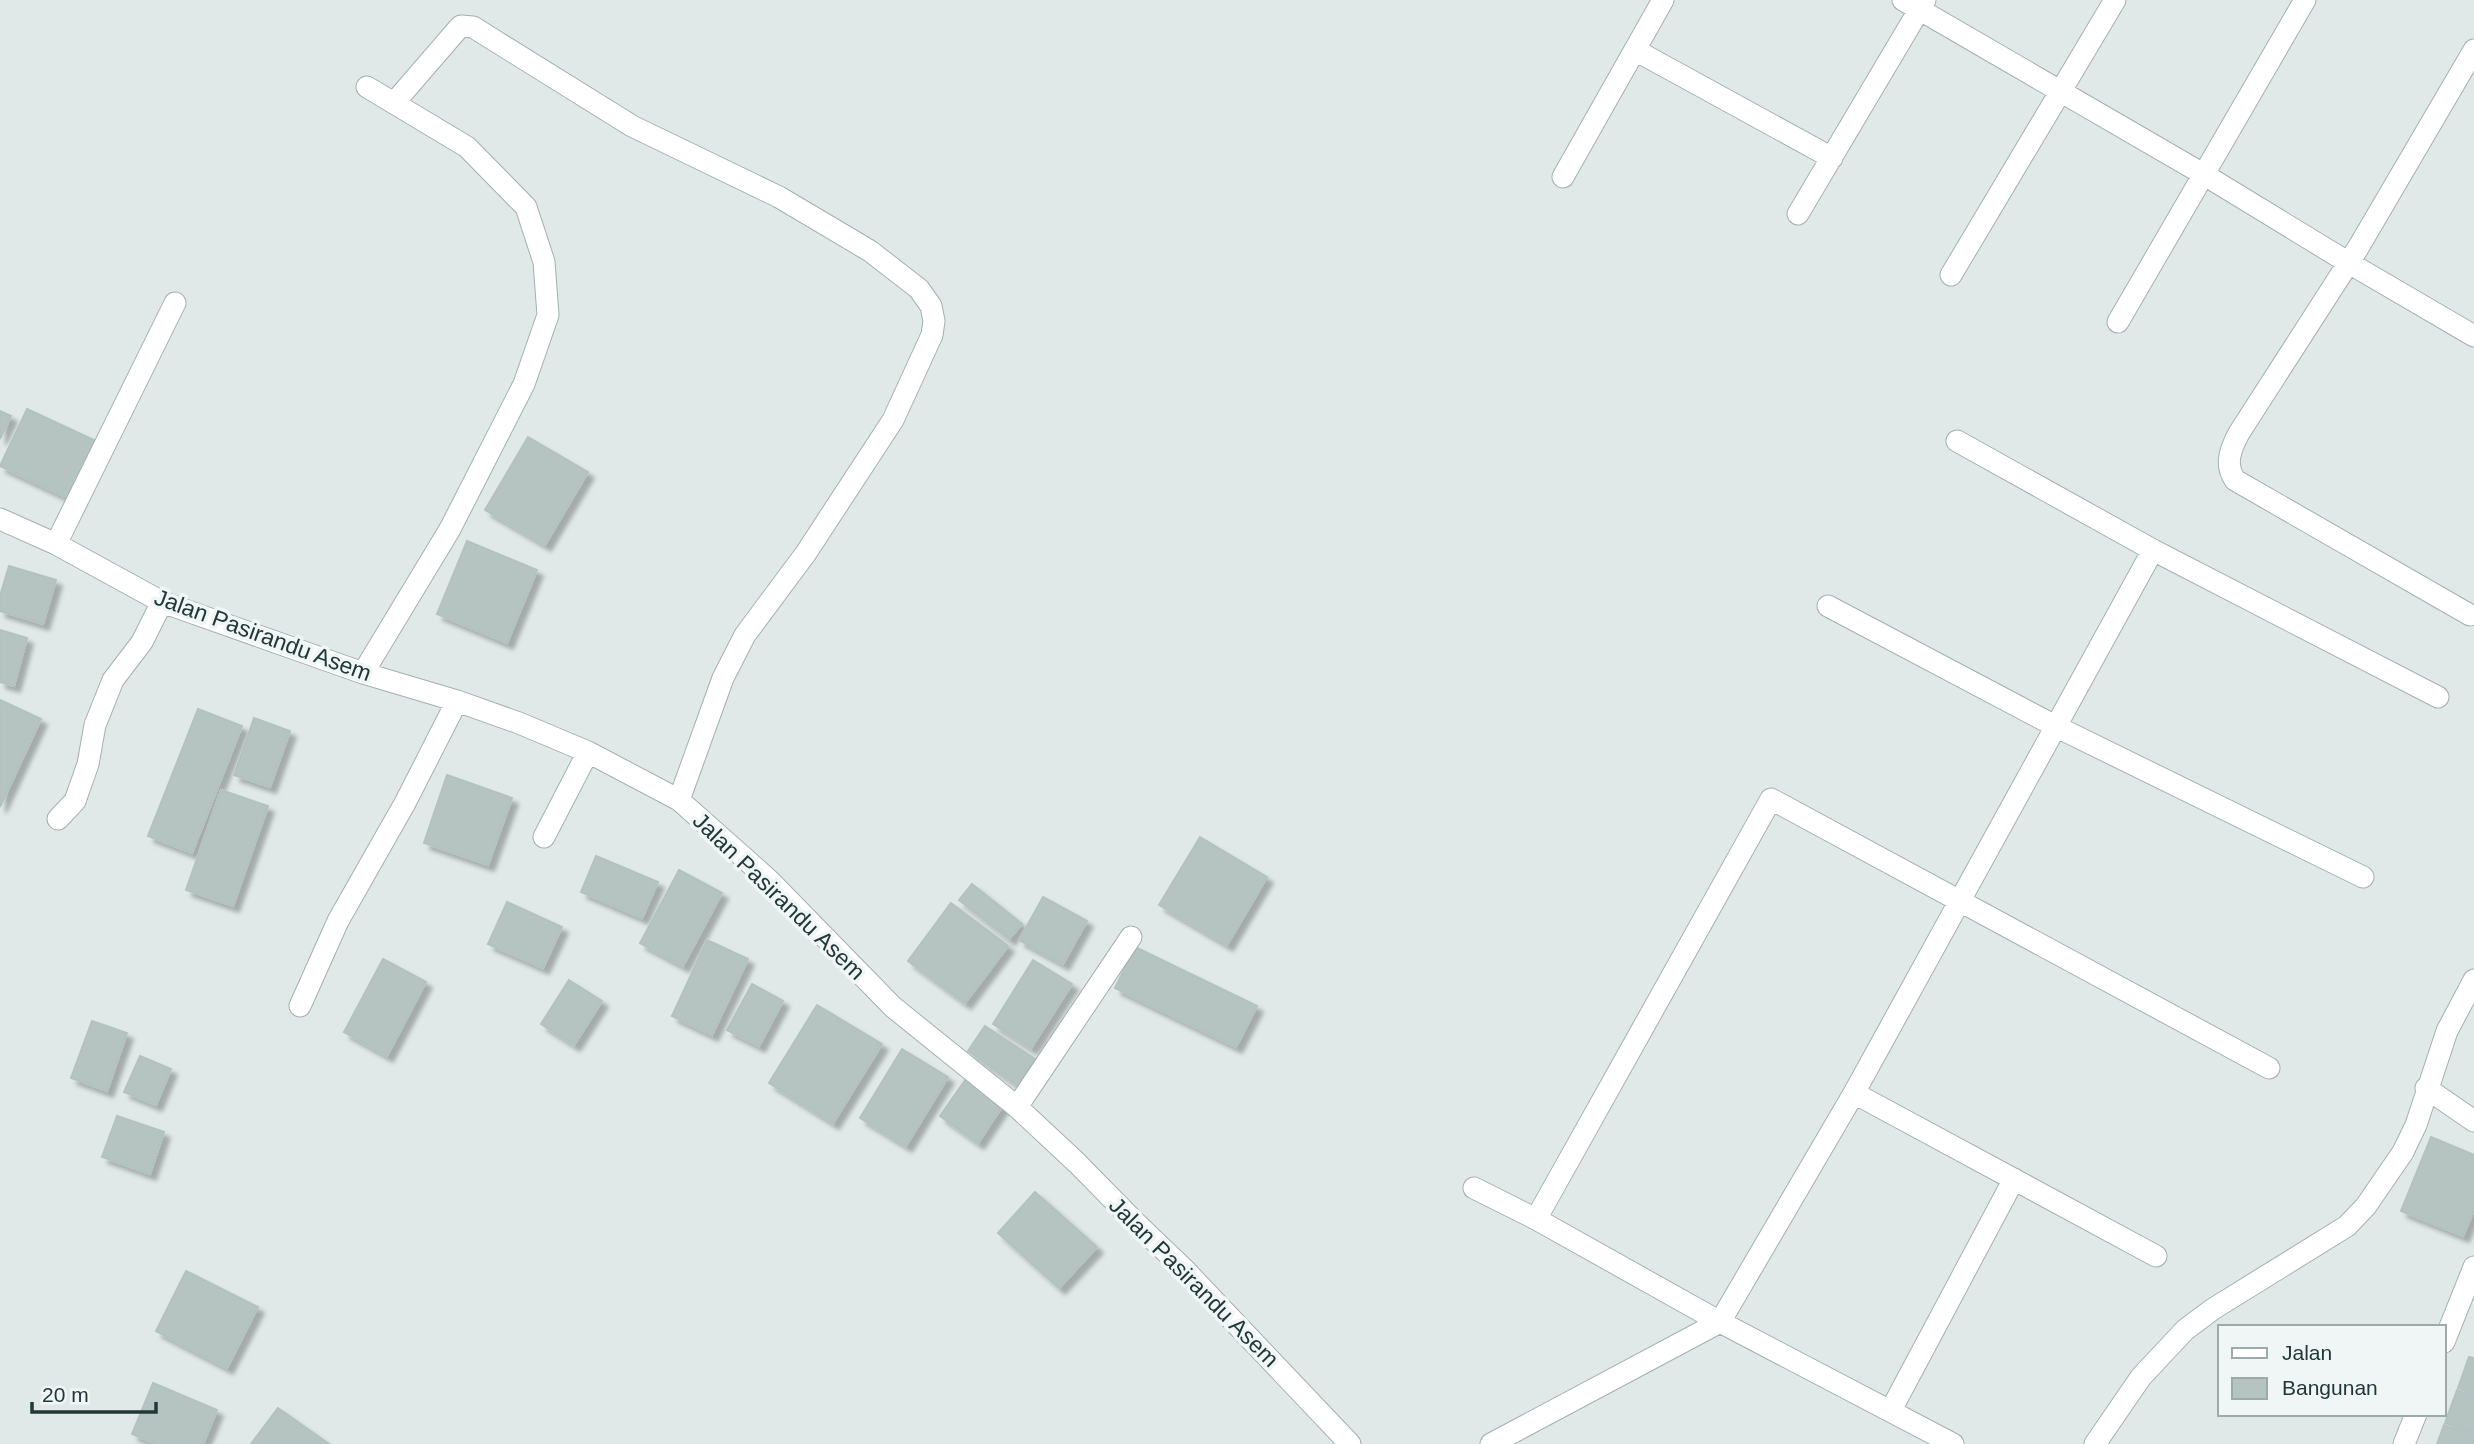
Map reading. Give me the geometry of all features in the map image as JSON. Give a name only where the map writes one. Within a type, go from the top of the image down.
[{"type":"street","points":[[1563,177],[1663,0]]},
{"type":"street","points":[[1951,275],[2115,0]]},
{"type":"street","points":[[2118,322],[2305,0]]},
{"type":"street","points":[[1798,214],[1832,158],[1916,3],[2474,336]]},
{"type":"street","points":[[394,103],[461,26],[473,27],[632,126],[779,197],[870,251],[919,289],[931,306],[934,321],[932,335],[893,420],[806,553],[746,635],[723,678],[679,800]]},
{"type":"street","points":[[1636,50],[1832,158]]},
{"type":"street","points":[[2470,615],[2235,480],[2230,472],[2230,456],[2239,433],[2349,263],[2474,50]]},
{"type":"street","points":[[363,673],[450,529],[524,384],[548,315],[544,262],[526,207],[467,147],[367,87]]},
{"type":"street","points":[[56,544],[175,303]]},
{"type":"street","points":[[1957,442],[2153,550],[2438,697]]},
{"type":"street","name":"Jalan Pasirandu Asem","points":[[0,519],[56,544],[162,602],[363,673],[457,701],[588,752],[679,800],[770,881],[893,1007],[1017,1107],[1077,1163],[1184,1269],[1350,1444]]},
{"type":"street","points":[[1491,1444],[1720,1322],[1854,1093],[2153,550]]},
{"type":"street","points":[[58,819],[75,801],[88,764],[96,725],[114,680],[142,642],[162,602]]},
{"type":"street","points":[[1828,606],[2057,727],[2362,877]]},
{"type":"street","points":[[300,1006],[338,921],[405,803],[457,701]]},
{"type":"street","points":[[544,837],[588,752]]},
{"type":"street","points":[[1535,1219],[1768,800],[1773,798],[2269,1068]]},
{"type":"street","points":[[1017,1107],[1130,937]]},
{"type":"street","points":[[2095,1444],[2141,1377],[2185,1330],[2213,1309],[2347,1226],[2366,1206],[2403,1152],[2416,1125],[2447,1031],[2474,980]]},
{"type":"street","points":[[2426,1088],[2474,1121]]},
{"type":"street","points":[[1854,1093],[2156,1256]]},
{"type":"street","points":[[1891,1410],[2014,1179]]},
{"type":"street","points":[[1474,1188],[1720,1322],[1953,1444]]},
{"type":"street","points":[[2446,1337],[2474,1267]]},
{"type":"street","points":[[2404,1444],[2415,1416]]},
{"type":"building","points":[[27,409],[98,442],[70,499],[0,466]]},
{"type":"building","points":[[0,411],[11,416],[0,439]]},
{"type":"building","points":[[528,437],[588,472],[545,545],[485,510]]},
{"type":"building","points":[[467,541],[537,570],[507,643],[437,614]]},
{"type":"building","points":[[9,566],[56,580],[43,624],[0,611],[0,596]]},
{"type":"building","points":[[0,630],[27,638],[14,686],[0,682]]},
{"type":"building","points":[[0,700],[41,719],[0,807]]},
{"type":"building","points":[[198,709],[242,726],[192,853],[148,836]]},
{"type":"building","points":[[254,718],[290,731],[270,787],[234,775]]},
{"type":"building","points":[[447,775],[512,798],[488,865],[424,843]]},
{"type":"building","points":[[221,790],[268,806],[233,906],[186,890]]},
{"type":"building","points":[[1200,837],[1267,877],[1227,945],[1159,905]]},
{"type":"building","points":[[596,856],[658,882],[642,918],[581,892]]},
{"type":"building","points":[[679,870],[722,893],[683,966],[640,943]]},
{"type":"building","points":[[972,884],[1022,924],[1009,939],[959,900]]},
{"type":"building","points":[[1043,897],[1087,921],[1063,964],[1019,940]]},
{"type":"building","points":[[507,902],[562,927],[543,968],[488,944]]},
{"type":"building","points":[[951,903],[1008,946],[965,1003],[908,961]]},
{"type":"building","points":[[707,940],[748,959],[712,1035],[672,1016]]},
{"type":"building","points":[[1135,947],[1257,1006],[1236,1047],[1115,988]]},
{"type":"building","points":[[383,959],[426,982],[387,1056],[344,1032]]},
{"type":"building","points":[[1033,960],[1072,984],[1031,1048],[993,1024]]},
{"type":"building","points":[[569,980],[602,1001],[574,1045],[541,1024]]},
{"type":"building","points":[[752,984],[783,1001],[759,1046],[727,1030]]},
{"type":"building","points":[[817,1005],[882,1044],[833,1123],[769,1083]]},
{"type":"building","points":[[92,1021],[127,1033],[107,1091],[71,1078]]},
{"type":"building","points":[[985,1026],[1035,1059],[1017,1085],[968,1051]]},
{"type":"building","points":[[902,1049],[948,1077],[906,1146],[860,1118]]},
{"type":"building","points":[[140,1056],[171,1069],[156,1105],[124,1092]]},
{"type":"building","points":[[966,1079],[1003,1105],[978,1143],[940,1116]]},
{"type":"building","points":[[117,1116],[164,1132],[150,1174],[102,1157]]},
{"type":"building","points":[[2431,1137],[2474,1155],[2474,1210],[2463,1236],[2401,1211]]},
{"type":"building","points":[[1035,1192],[1097,1247],[1059,1288],[998,1233]]},
{"type":"building","points":[[186,1271],[258,1307],[227,1368],[156,1331]]},
{"type":"building","points":[[2469,1357],[2474,1358],[2474,1394],[2458,1388]]},
{"type":"building","points":[[153,1383],[217,1410],[203,1444],[156,1444],[132,1434]]},
{"type":"building","points":[[2457,1390],[2474,1397],[2474,1433],[2445,1423]]},
{"type":"building","points":[[278,1408],[329,1444],[251,1444]]},
{"type":"building","points":[[2444,1425],[2474,1436],[2474,1444],[2437,1444]]}]
